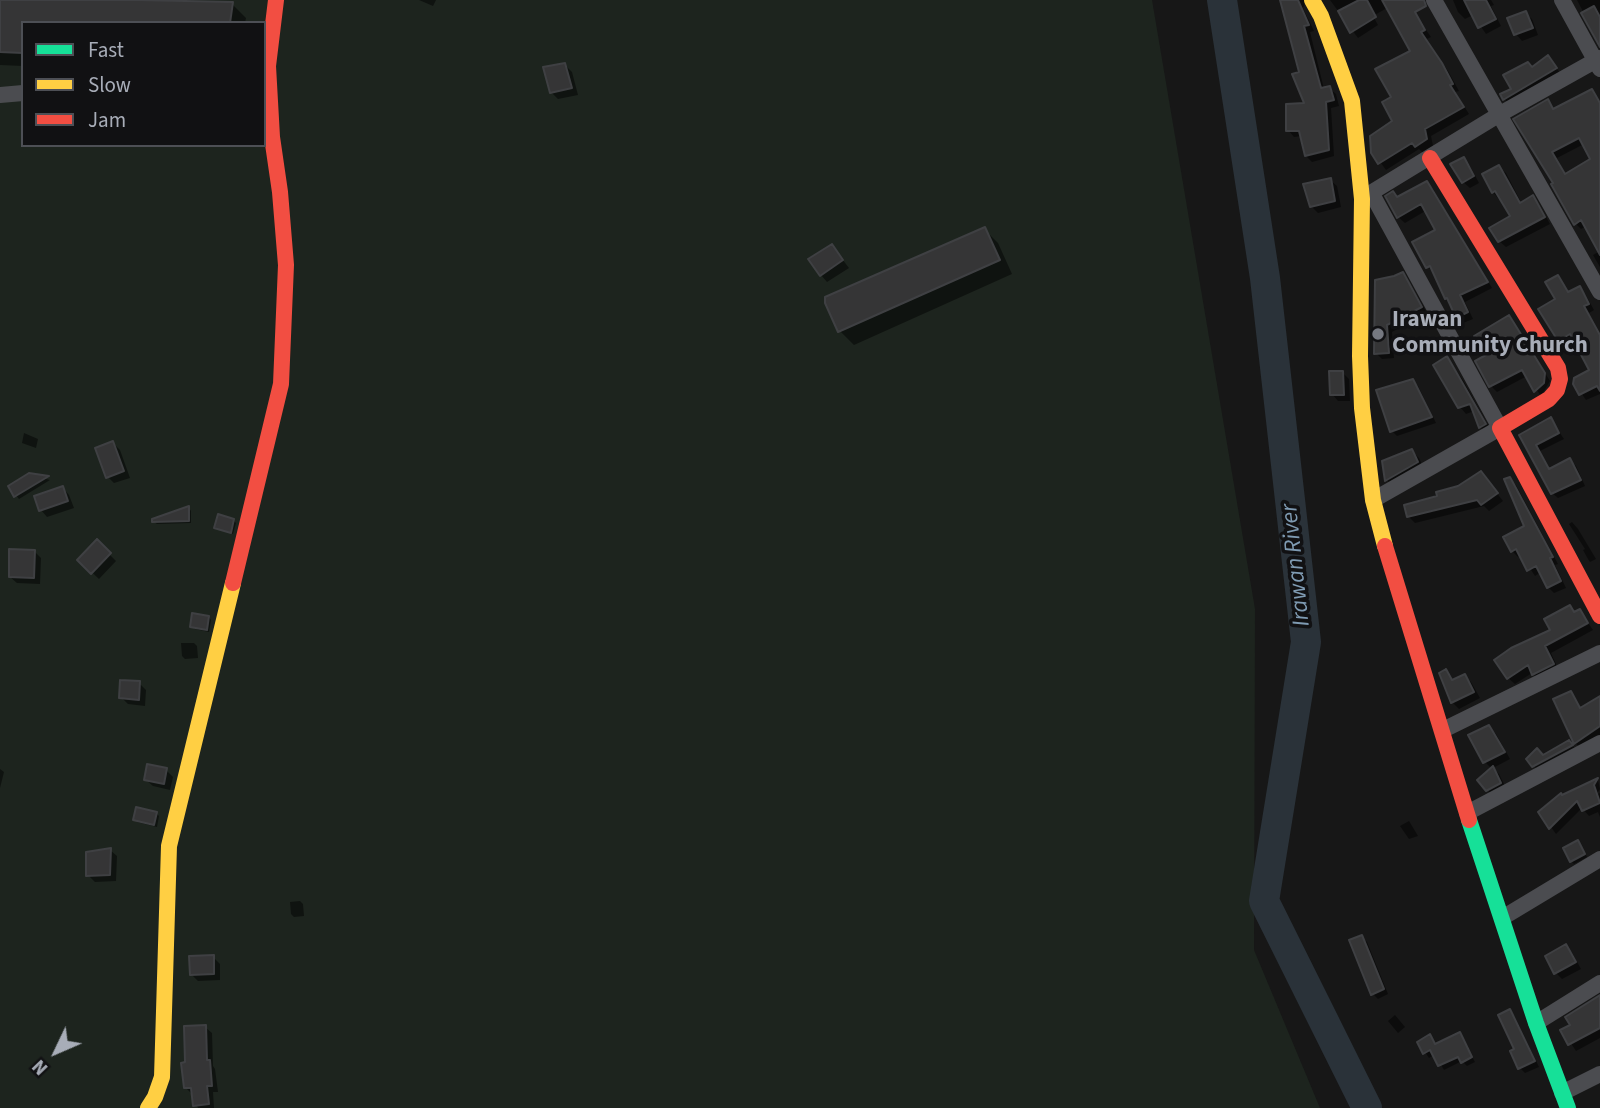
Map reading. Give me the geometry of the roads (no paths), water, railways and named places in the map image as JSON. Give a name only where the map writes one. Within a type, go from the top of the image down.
[{"type":"street","points":[[148,1108],[162,1077],[169,846],[281,384],[286,265],[266,66],[276,0]]},
{"type":"street","points":[[1312,0],[1348,85],[1367,196],[1360,356],[1362,408],[1373,500],[1392,575],[1536,1023],[1565,1100],[1600,1074]]},
{"type":"street","points":[[1434,0],[1600,292]]},
{"type":"street","points":[[1367,196],[1500,114],[1599,63],[1562,0]]},
{"type":"street","points":[[0,95],[21,93]]},
{"type":"street","points":[[1373,500],[1549,399],[1557,390],[1560,379],[1558,368],[1430,158]]},
{"type":"street","points":[[1367,196],[1500,428],[1600,616]]},
{"type":"street","points":[[1443,730],[1600,653]]},
{"type":"street","points":[[1467,813],[1600,743]]},
{"type":"street","points":[[1502,918],[1600,859]]},
{"type":"street","points":[[1536,1023],[1600,983]]},
{"type":"waterway","name":"Irawan River","points":[[1222,0],[1265,278],[1306,642],[1264,901],[1367,1108]]},
{"type":"place","name":"Irawan Community Church","points":[[1378,334]]}]
